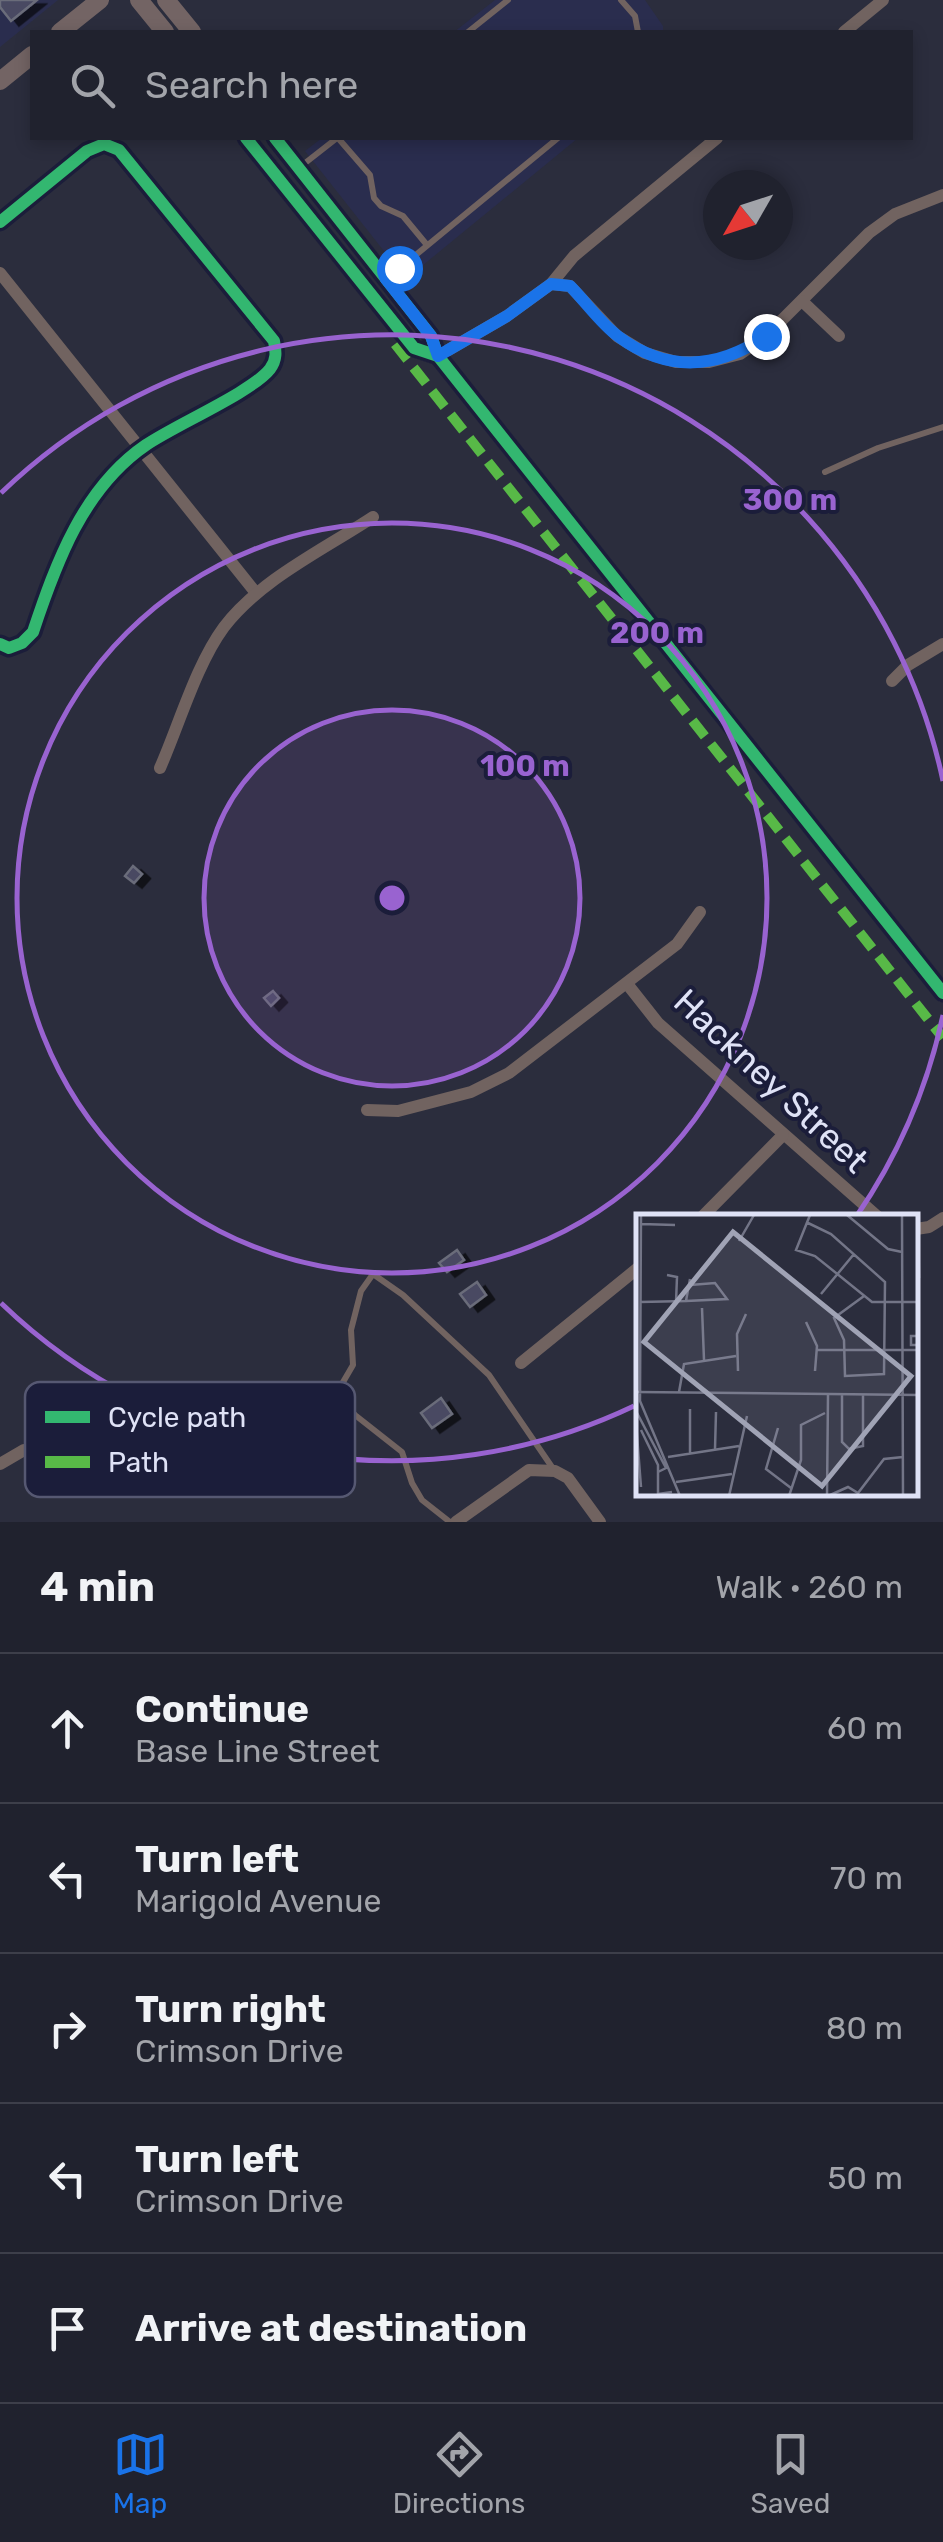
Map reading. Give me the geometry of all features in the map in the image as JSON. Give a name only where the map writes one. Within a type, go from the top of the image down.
[{"type":"main road","points":[[62,30],[100,0]]},
{"type":"main road","points":[[140,0],[162,30]]},
{"type":"main road","points":[[166,0],[190,30]]},
{"type":"main road","points":[[0,81],[30,57]]},
{"type":"main road","points":[[248,140],[414,348],[438,356]]},
{"type":"main road","points":[[260,140],[282,165],[290,170],[299,168]]},
{"type":"main road","points":[[277,140],[431,336],[438,356],[943,992]]},
{"type":"street","points":[[846,30],[883,0]]},
{"type":"street","points":[[438,356],[507,316],[551,284],[574,256],[715,140]]},
{"type":"street","points":[[0,222],[88,151],[104,144],[119,150],[274,340],[277,354],[270,369],[250,386],[140,449],[97,494],[70,534],[32,632],[9,648],[0,644]]},
{"type":"street","points":[[551,284],[570,286],[616,336],[645,353],[676,362],[709,362],[740,354],[766,336],[868,233],[896,214],[943,195]]},
{"type":"street","points":[[0,273],[256,593]]},
{"type":"street","points":[[802,301],[839,336]]},
{"type":"street","points":[[160,768],[222,630],[256,593],[373,517]]},
{"type":"street","points":[[892,681],[908,665],[943,644]]},
{"type":"street","points":[[367,1110],[398,1111],[472,1092],[510,1072],[677,944],[700,912]]},
{"type":"street","name":"Hackney Street","points":[[628,985],[658,1023],[875,1214]]},
{"type":"street","points":[[705,1214],[784,1135]]},
{"type":"street","points":[[918,1229],[943,1218]]},
{"type":"street","points":[[522,1363],[636,1270]]},
{"type":"street","points":[[0,1464],[24,1450]]},
{"type":"street","points":[[453,1522],[530,1470],[555,1471],[568,1478],[600,1522]]},
{"type":"lane","points":[[470,30],[508,0]]},
{"type":"lane","points":[[622,0],[635,16],[638,30]]},
{"type":"lane","points":[[299,168],[335,140]]},
{"type":"lane","points":[[340,140],[370,175],[374,198],[380,206],[403,216],[428,245]]},
{"type":"lane","points":[[386,279],[556,140]]},
{"type":"lane","points":[[826,472],[878,448],[943,428]]},
{"type":"lane","points":[[343,1382],[354,1365],[351,1330],[361,1291],[373,1274],[403,1295],[489,1375],[555,1471]]},
{"type":"lane","points":[[355,1415],[402,1452],[422,1500],[453,1522]]},
{"type":"shaded area","points":[[0,0],[58,0],[0,47]]},
{"type":"shaded area","points":[[495,0],[645,0],[663,26],[663,30],[457,30]]},
{"type":"shaded area","points":[[319,140],[576,140],[406,279],[305,151]]},
{"type":"building","points":[[0,0],[37,0],[11,21],[0,7]]},
{"type":"building","points":[[133,866],[142,874],[134,883],[125,876]]},
{"type":"building","points":[[273,991],[279,998],[271,1006],[264,998]]},
{"type":"building","points":[[457,1250],[464,1260],[447,1272],[439,1263]]},
{"type":"building","points":[[477,1282],[486,1295],[470,1307],[460,1294]]},
{"type":"building","points":[[441,1398],[452,1414],[432,1428],[421,1413]]},
{"type":"marked path","points":[[395,344],[943,1038]]},
{"type":"cycle path","points":[[248,140],[414,348],[438,356]]},
{"type":"cycle path","points":[[277,140],[431,336],[438,356],[943,993]]},
{"type":"cycle path","points":[[0,222],[87,151],[104,144],[119,150],[274,341],[275,352],[272,366],[261,378],[146,445],[105,483],[74,529],[33,632],[22,643],[9,648],[0,644]]},
{"type":"route","points":[[399,268],[386,279],[431,336],[438,356],[507,316],[551,284],[570,286],[616,336],[645,353],[676,362],[709,362],[740,354],[766,336]]}]
